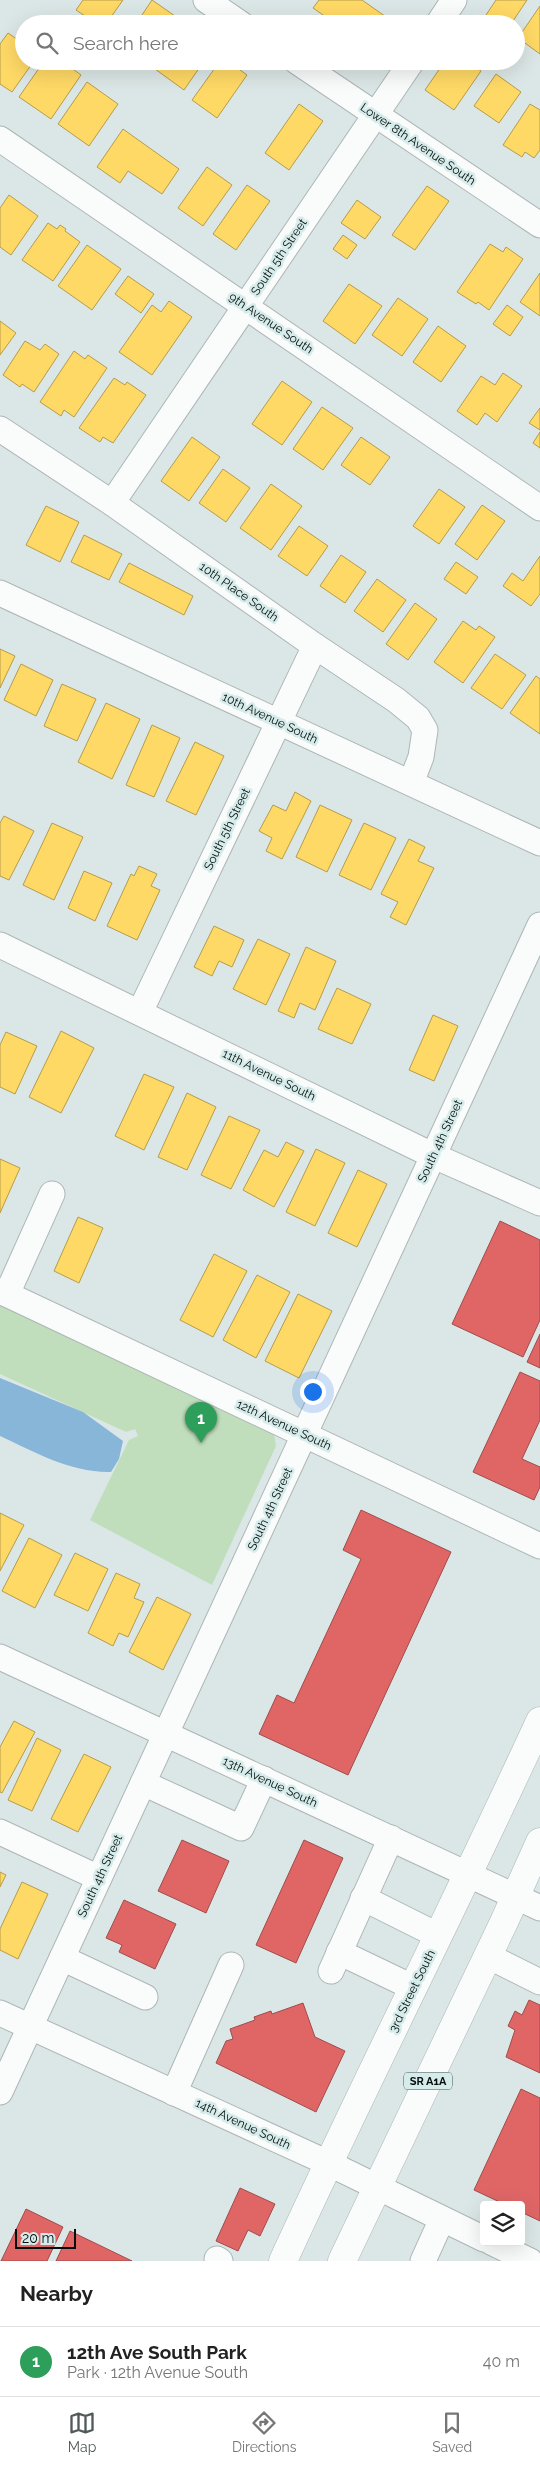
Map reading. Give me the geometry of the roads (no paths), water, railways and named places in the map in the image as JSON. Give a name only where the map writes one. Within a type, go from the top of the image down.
[{"type":"main road","name":"3rd Street South","points":[[284,2261],[328,2163],[469,1875],[540,1721]]},
{"type":"main road","name":"SR A1A","points":[[342,2261],[488,1956],[528,1903],[540,1842]]},
{"type":"street","points":[[206,0],[228,15]]},
{"type":"street","points":[[444,15],[454,0]]},
{"type":"street","name":"Lower 8th Avenue South","points":[[309,70],[540,225]]},
{"type":"street","name":"South 5th Street","points":[[112,503],[406,70]]},
{"type":"street","name":"9th Avenue South","points":[[0,139],[540,508]]},
{"type":"street","name":"10th Place South","points":[[0,429],[112,503],[315,646],[396,700],[418,718],[425,730],[421,756],[410,783]]},
{"type":"street","name":"10th Avenue South","points":[[0,593],[540,843]]},
{"type":"street","name":"South 5th Street","points":[[140,1012],[315,646]]},
{"type":"street","name":"South 4th Street","points":[[0,2092],[540,925]]},
{"type":"street","name":"11th Avenue South","points":[[0,945],[434,1156],[540,1203]]},
{"type":"street","points":[[4,1292],[52,1194]]},
{"type":"street","name":"12th Avenue South","points":[[4,1292],[540,1546]]},
{"type":"street","name":"13th Avenue South","points":[[0,1657],[528,1903]]},
{"type":"street","points":[[143,1783],[241,1828],[264,1779]]},
{"type":"street","points":[[0,1832],[99,1878]]},
{"type":"street","points":[[391,1838],[335,1961],[414,1988]]},
{"type":"street","points":[[364,1898],[439,1936]]},
{"type":"street","points":[[488,1956],[540,1982]]},
{"type":"street","points":[[62,1958],[145,1997]]},
{"type":"street","points":[[174,2092],[231,1965]]},
{"type":"street","name":"14th Avenue South","points":[[0,2012],[328,2163],[480,2237]]},
{"type":"street","points":[[423,2261],[442,2219]]},
{"type":"street","points":[[499,2246],[530,2261]]},
{"type":"water","points":[[0,1378],[83,1412],[123,1441],[119,1459],[111,1472],[82,1469],[68,1465],[40,1455],[0,1436]]},
{"type":"place","name":"12th Ave South Park","points":[[201,1443]]}]
